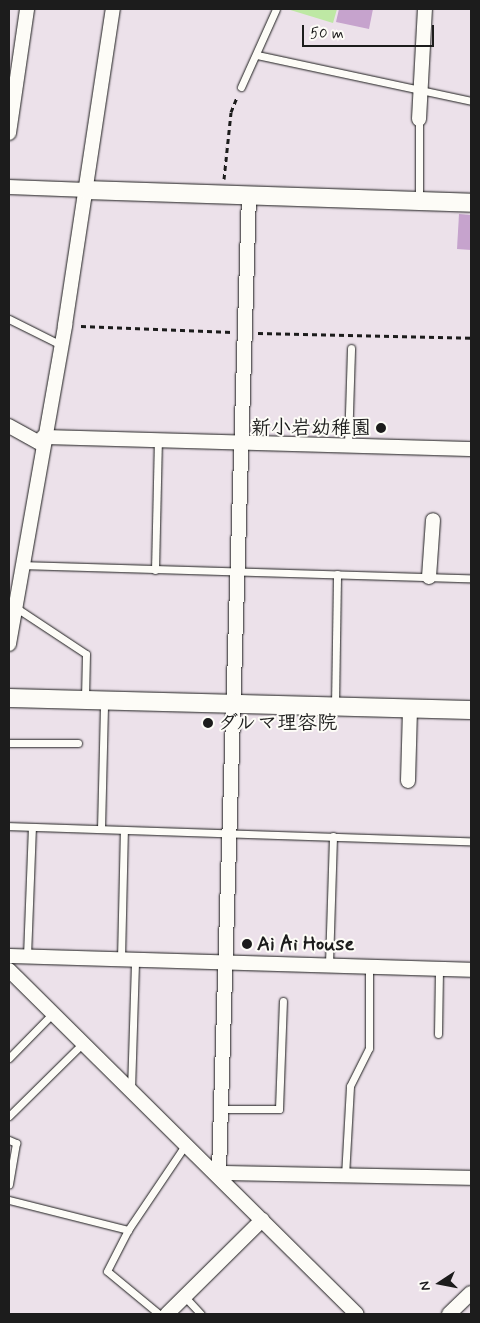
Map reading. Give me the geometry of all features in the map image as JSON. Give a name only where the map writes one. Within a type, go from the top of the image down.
[{"type":"street","points":[[9,133],[12,85],[27,9]]},
{"type":"street","points":[[9,644],[14,595],[23,566],[42,441],[65,325],[113,9]]},
{"type":"street","points":[[419,119],[419,90],[425,9]]},
{"type":"street","points":[[9,187],[471,203]]},
{"type":"street","points":[[219,1173],[249,195]]},
{"type":"street","points":[[9,426],[42,441],[158,440],[471,449]]},
{"type":"street","points":[[429,577],[433,520]]},
{"type":"street","points":[[9,698],[234,702],[471,710]]},
{"type":"street","points":[[408,781],[410,708]]},
{"type":"street","points":[[9,956],[329,964],[471,970]]},
{"type":"street","points":[[9,970],[186,1144],[219,1173],[262,1220],[357,1314]]},
{"type":"street","points":[[219,1173],[471,1178]]},
{"type":"street","points":[[167,1314],[262,1220]]},
{"type":"street","points":[[449,1314],[471,1293]]},
{"type":"lane","points":[[241,87],[276,9]]},
{"type":"lane","points":[[257,55],[471,101]]},
{"type":"lane","points":[[419,119],[419,202]]},
{"type":"lane","points":[[9,319],[61,345]]},
{"type":"lane","points":[[348,445],[351,348]]},
{"type":"lane","points":[[155,570],[158,440]]},
{"type":"lane","points":[[23,566],[471,578]]},
{"type":"lane","points":[[335,705],[337,574]]},
{"type":"lane","points":[[14,595],[86,654],[85,700]]},
{"type":"lane","points":[[101,829],[104,700]]},
{"type":"lane","points":[[9,743],[78,743]]},
{"type":"lane","points":[[9,826],[471,841]]},
{"type":"lane","points":[[27,956],[32,827]]},
{"type":"lane","points":[[124,830],[131,1090]]},
{"type":"lane","points":[[329,964],[332,836]]},
{"type":"lane","points":[[345,1176],[350,1086],[368,1048],[369,966]]},
{"type":"lane","points":[[438,1034],[439,969]]},
{"type":"lane","points":[[221,1109],[279,1109],[282,1001]]},
{"type":"lane","points":[[9,1058],[53,1013]]},
{"type":"lane","points":[[9,1116],[83,1043]]},
{"type":"lane","points":[[9,1140],[16,1143],[9,1184]]},
{"type":"lane","points":[[159,1314],[107,1271],[128,1230],[186,1144]]},
{"type":"lane","points":[[9,1200],[128,1230]]},
{"type":"lane","points":[[185,1297],[201,1314]]},
{"type":"path","points":[[223,194],[231,112],[241,87]]},
{"type":"path","points":[[65,325],[471,338]]},
{"type":"green space","points":[[287,9],[337,9],[333,23]]},
{"type":"building","points":[[339,9],[373,9],[369,29],[336,22]]},
{"type":"building","points":[[459,214],[471,215],[471,250],[457,249]]},
{"type":"place","name":"新小岩幼稚園","points":[[381,428]]},
{"type":"place","name":"ダルマ理容院","points":[[208,723]]},
{"type":"place","name":"Ai Ai House","points":[[247,944]]}]
